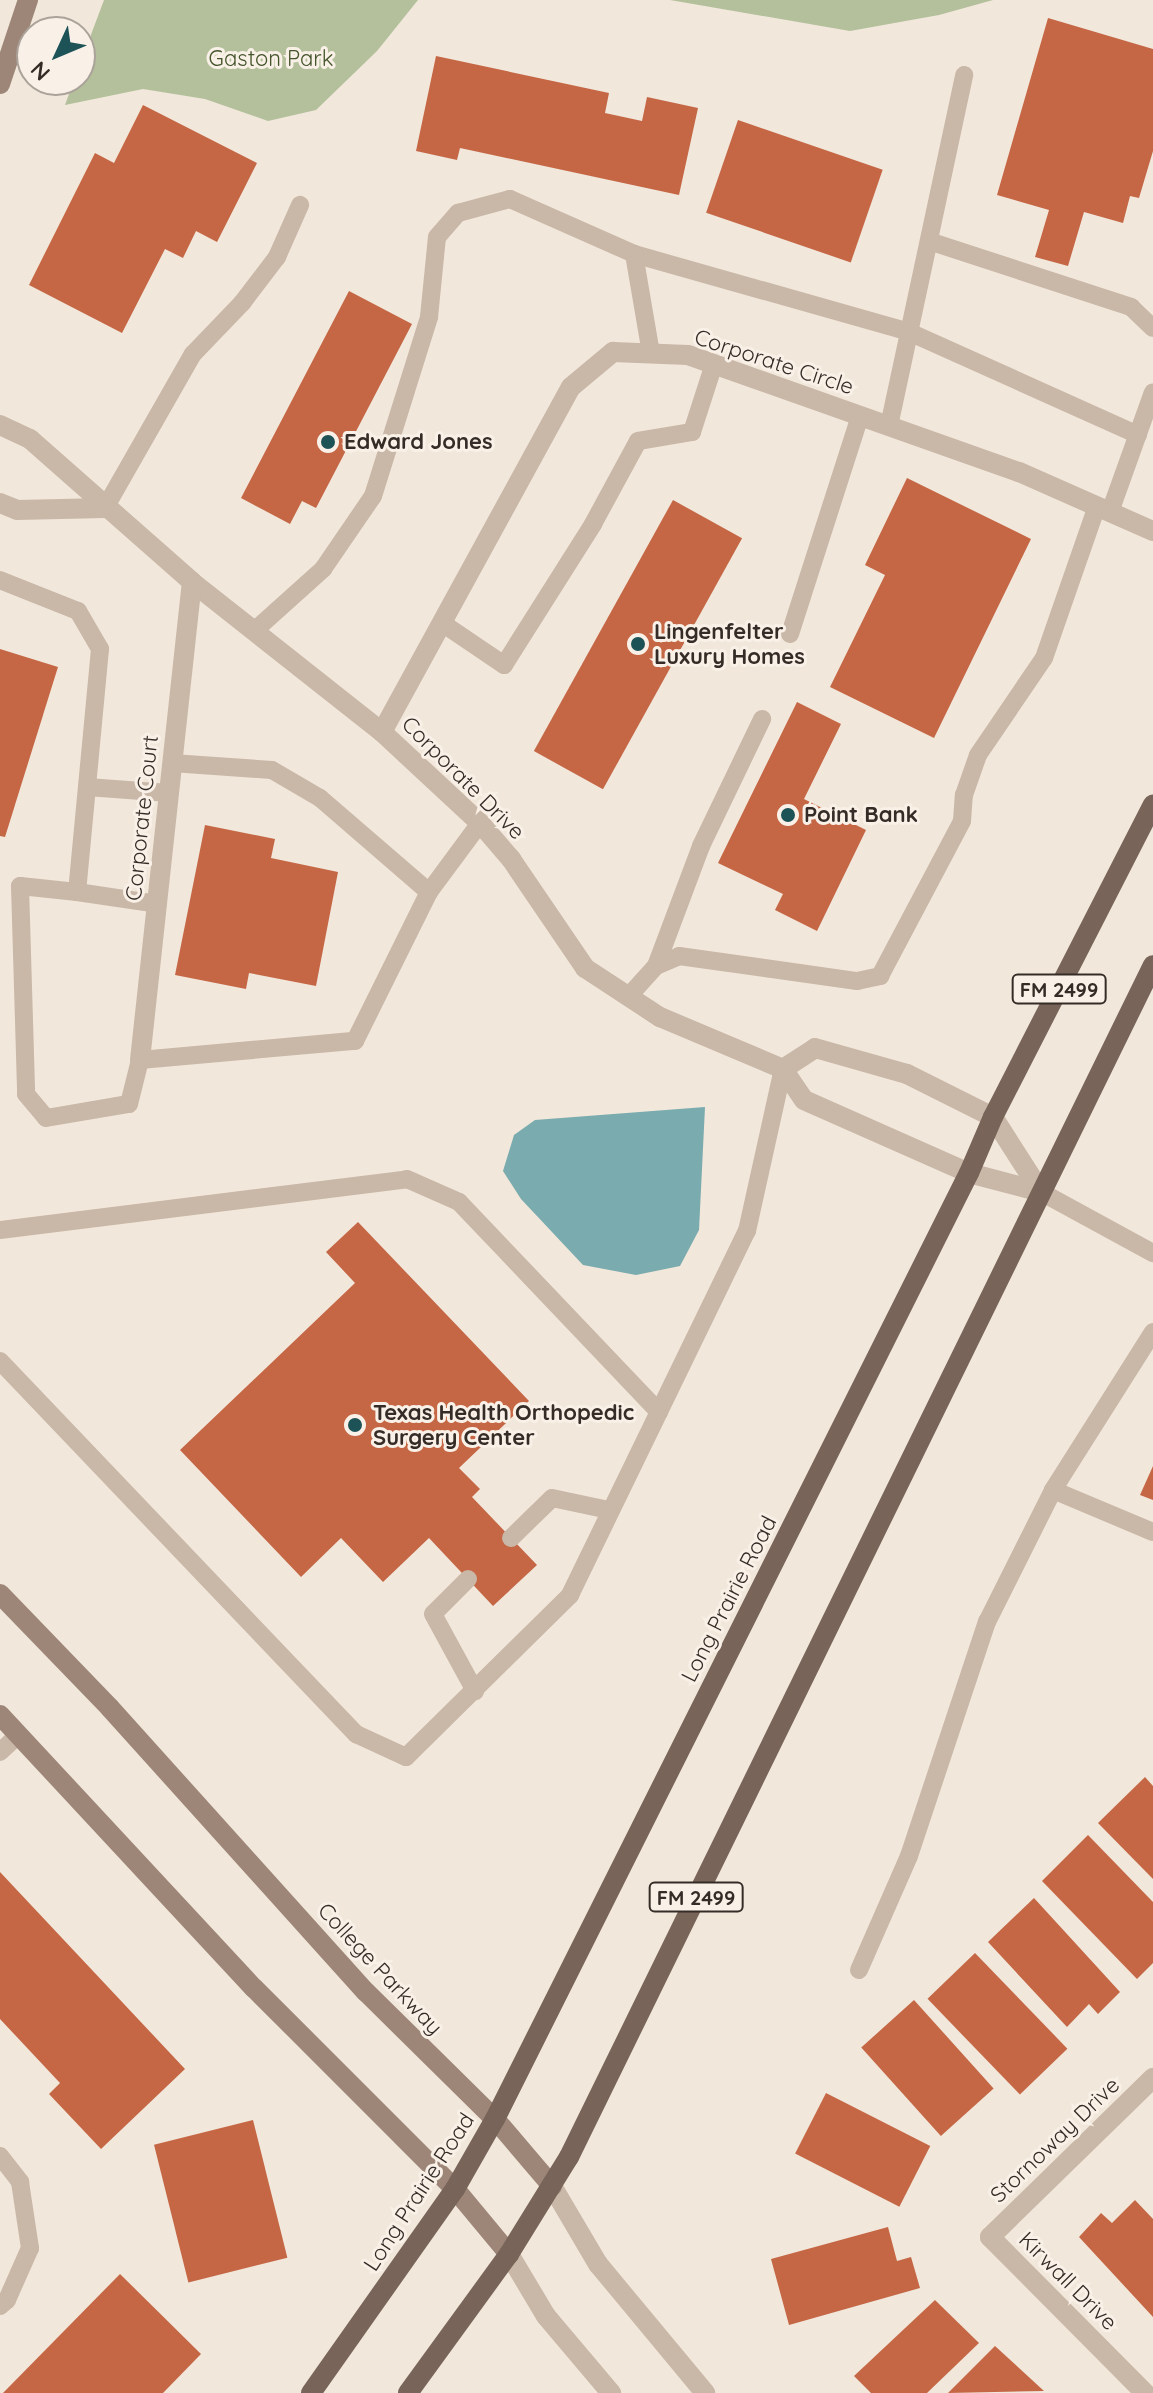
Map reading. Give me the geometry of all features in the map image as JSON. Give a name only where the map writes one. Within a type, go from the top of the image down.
[{"type":"main road","points":[[0,84],[28,0]]},
{"type":"main road","name":"Long Prairie Road","points":[[311,2393],[455,2189],[495,2119],[969,1173],[993,1117],[1153,805]]},
{"type":"main road","name":"FM 2499","points":[[408,2393],[509,2254],[552,2186],[1153,965]]},
{"type":"main road","name":"College Parkway","points":[[0,1594],[110,1708],[366,1992],[495,2119],[552,2186]]},
{"type":"main road","points":[[0,1715],[254,1988],[455,2189],[509,2254]]},
{"type":"street","name":"Corporate Circle","points":[[382,732],[571,387],[613,352],[688,355],[1019,472],[1153,531]]},
{"type":"street","name":"Corporate Drive","points":[[0,425],[30,439],[192,582],[382,732],[480,823],[511,859],[585,968],[660,1017],[783,1069]]},
{"type":"street","points":[[0,503],[17,510],[105,508]]},
{"type":"street","name":"Corporate Court","points":[[140,1060],[192,582]]},
{"type":"street","points":[[815,1048],[907,1074],[993,1117],[1041,1192],[969,1173],[804,1100],[783,1069],[815,1048]]},
{"type":"street","name":"Stornoway Drive","points":[[990,2237],[1153,2078]]},
{"type":"street","name":"College Parkway","points":[[552,2186],[598,2264],[705,2393]]},
{"type":"street","name":"Kirwall Drive","points":[[990,2237],[1145,2393]]},
{"type":"street","points":[[509,2254],[546,2316],[611,2393]]},
{"type":"lane","points":[[889,426],[964,75]]},
{"type":"lane","points":[[254,631],[323,569],[373,496],[429,317],[437,237],[458,213],[510,199],[634,254],[909,332],[1138,435]]},
{"type":"lane","points":[[105,508],[193,354],[242,303],[277,257],[300,205]]},
{"type":"lane","points":[[929,241],[1131,307],[1153,328]]},
{"type":"lane","points":[[634,254],[651,353]]},
{"type":"lane","points":[[442,623],[504,665],[593,524],[638,441],[692,432],[714,364]]},
{"type":"lane","points":[[656,966],[679,956],[857,981],[880,976],[962,821],[964,795],[978,755],[1044,658],[1104,509],[1138,435],[1153,392]]},
{"type":"lane","points":[[790,634],[860,416]]},
{"type":"lane","points":[[0,580],[78,611],[100,649],[77,892]]},
{"type":"lane","points":[[628,997],[656,966],[701,846],[762,719]]},
{"type":"lane","points":[[172,763],[272,770],[320,798],[429,892]]},
{"type":"lane","points":[[87,787],[169,793]]},
{"type":"lane","points":[[157,904],[20,886],[26,1094],[46,1118],[129,1104],[140,1060],[355,1041],[374,1009],[429,892],[480,823]]},
{"type":"lane","points":[[0,1361],[356,1734],[406,1757],[570,1595],[747,1231],[783,1069]]},
{"type":"lane","points":[[0,1230],[407,1179],[459,1202],[659,1412]]},
{"type":"lane","points":[[1041,1192],[1153,1253]]},
{"type":"lane","points":[[859,1970],[909,1856],[987,1622],[1053,1490],[1153,1332]]},
{"type":"lane","points":[[1053,1490],[1153,1532]]},
{"type":"lane","points":[[511,1538],[552,1498],[609,1510]]},
{"type":"lane","points":[[468,1579],[433,1614],[475,1691]]},
{"type":"lane","points":[[0,1752],[18,1735]]},
{"type":"lane","points":[[0,2156],[20,2182],[30,2248],[7,2300],[0,2306]]},
{"type":"green space","name":"Gaston Park","points":[[104,0],[418,0],[377,51],[316,110],[268,121],[205,99],[143,89],[65,105],[68,96],[96,96],[96,21]]},
{"type":"green space","points":[[670,0],[993,0],[939,15],[850,31]]},
{"type":"water","points":[[705,1107],[699,1230],[680,1266],[636,1275],[583,1265],[521,1199],[503,1171],[514,1135],[535,1120]]},
{"type":"building","points":[[1048,18],[1153,49],[1153,151],[1139,198],[1130,196],[1123,223],[1084,212],[1068,266],[1035,257],[1049,210],[997,195]]},
{"type":"building","points":[[436,56],[609,93],[605,113],[642,121],[647,97],[698,108],[679,195],[460,148],[457,160],[416,151]]},
{"type":"building","points":[[143,105],[257,163],[217,242],[196,231],[183,258],[165,249],[122,333],[29,285],[95,153],[114,163]]},
{"type":"building","points":[[738,120],[883,170],[851,262],[706,213]]},
{"type":"building","points":[[349,291],[412,324],[316,508],[302,501],[290,524],[241,498]]},
{"type":"building","points":[[907,478],[1031,539],[934,738],[830,687],[885,575],[865,565]]},
{"type":"building","name":"Lingenfelter Luxury Homes","points":[[673,500],[742,538],[603,789],[534,751]]},
{"type":"building","points":[[0,649],[58,667],[5,837],[0,836]]},
{"type":"building","name":"Point Bank","points":[[797,702],[841,724],[804,799],[866,830],[817,931],[775,910],[783,894],[718,863]]},
{"type":"building","points":[[205,825],[275,839],[271,858],[338,872],[316,986],[249,973],[246,989],[175,975]]},
{"type":"building","name":"Texas Health Orthopedic Surgery Center","points":[[358,1222],[529,1401],[459,1468],[480,1489],[472,1497],[537,1565],[493,1606],[429,1538],[383,1582],[341,1538],[301,1577],[180,1450],[355,1283],[326,1252]]},
{"type":"building","points":[[1153,1466],[1153,1500],[1140,1495]]},
{"type":"building","points":[[1145,1777],[1153,1786],[1153,1879],[1098,1823]]},
{"type":"building","points":[[1088,1835],[1153,1902],[1153,1963],[1137,1979],[1042,1881]]},
{"type":"building","points":[[0,1872],[185,2069],[101,2149],[49,2094],[60,2083],[0,2019]]},
{"type":"building","points":[[1034,1898],[1120,1992],[1098,2014],[1089,2004],[1067,2027],[988,1942]]},
{"type":"building","points":[[975,1953],[1067,2049],[1020,2095],[928,1999]]},
{"type":"building","points":[[914,2000],[994,2088],[941,2136],[861,2048]]},
{"type":"building","points":[[826,2093],[930,2146],[899,2207],[795,2154]]},
{"type":"building","points":[[253,2120],[287,2258],[188,2282],[154,2145]]},
{"type":"building","points":[[1135,2200],[1153,2219],[1153,2317],[1079,2237],[1101,2213],[1112,2223]]},
{"type":"building","points":[[888,2227],[897,2261],[911,2257],[920,2288],[789,2325],[771,2259]]},
{"type":"building","points":[[120,2274],[201,2354],[163,2393],[3,2393]]},
{"type":"building","points":[[935,2300],[979,2343],[927,2393],[871,2393],[854,2376]]},
{"type":"building","points":[[995,2346],[1044,2391],[948,2393]]},
{"type":"place","name":"Edward Jones","points":[[328,442]]},
{"type":"place","name":"Lingenfelter Luxury Homes","points":[[638,644]]},
{"type":"place","name":"Point Bank","points":[[788,815]]},
{"type":"place","name":"Texas Health Orthopedic Surgery Center","points":[[355,1425]]}]
